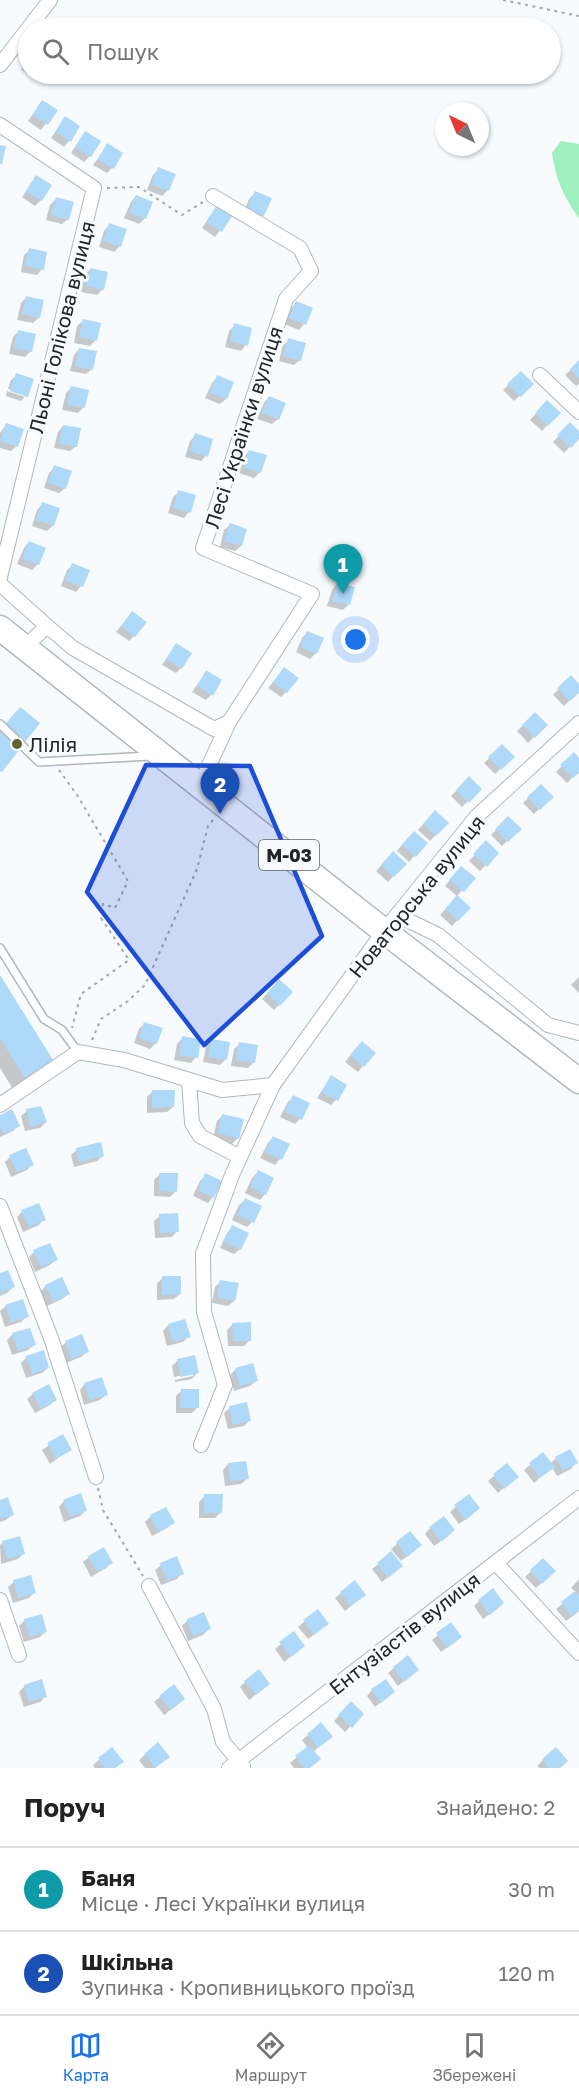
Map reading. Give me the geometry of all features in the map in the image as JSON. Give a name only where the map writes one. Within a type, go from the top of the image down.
[{"type":"highway","name":"М-03","points":[[0,628],[200,785],[391,923],[579,1081]]},
{"type":"street","points":[[36,18],[49,1]]},
{"type":"street","points":[[0,65],[18,41]]},
{"type":"street","points":[[0,125],[94,188]]},
{"type":"street","name":"Льоні Голікова вулиця","points":[[0,577],[94,188]]},
{"type":"street","name":"Лесі Українки вулиця","points":[[213,196],[300,248],[311,270],[286,299],[203,548],[312,594],[229,722]]},
{"type":"street","points":[[540,375],[579,412]]},
{"type":"street","points":[[0,584],[73,648],[214,729],[229,722]]},
{"type":"street","points":[[25,647],[47,626]]},
{"type":"street","points":[[200,785],[229,722]]},
{"type":"street","name":"Новаторська вулиця","points":[[201,1444],[225,1385],[204,1312],[203,1254],[240,1157],[273,1085],[391,923],[477,816],[579,723]]},
{"type":"street","points":[[391,923],[438,934],[548,1025],[579,1033]]},
{"type":"street","points":[[2,1100],[82,1053],[124,1060],[222,1090],[273,1085]]},
{"type":"street","points":[[189,1080],[192,1123],[200,1136],[240,1157]]},
{"type":"street","points":[[0,1206],[51,1338],[96,1477]]},
{"type":"street","name":"Ентузіастів вулиця","points":[[237,1766],[579,1498]]},
{"type":"street","points":[[495,1563],[579,1653]]},
{"type":"street","points":[[149,1586],[214,1709],[223,1742],[237,1766]]},
{"type":"street","points":[[0,1600],[19,1655]]},
{"type":"lane","points":[[0,724],[39,762],[162,755]]},
{"type":"lane","points":[[0,948],[44,1019],[62,1030],[82,1053]]},
{"type":"path","points":[[503,0],[579,16]]},
{"type":"path","points":[[94,188],[139,187],[182,215],[213,196]]},
{"type":"path","points":[[53,761],[77,795],[128,881],[115,908],[103,904],[101,918],[129,960],[81,994],[69,1040]]},
{"type":"path","points":[[82,1053],[100,1019],[128,1001],[145,985],[197,869],[208,826],[215,817]]},
{"type":"path","points":[[96,1477],[103,1510],[149,1586]]},
{"type":"highlighted area","points":[[146,765],[250,766],[322,936],[204,1045],[87,892]]},
{"type":"green space","points":[[561,141],[579,144],[579,218],[564,195],[558,180],[552,153]]},
{"type":"building","points":[[42,100],[58,110],[48,125],[32,115]]},
{"type":"building","points":[[65,116],[80,126],[71,142],[55,132]]},
{"type":"building","points":[[85,131],[101,141],[91,157],[75,147]]},
{"type":"building","points":[[107,143],[123,153],[114,169],[98,159]]},
{"type":"building","points":[[0,145],[6,146],[2,164],[0,164]]},
{"type":"building","points":[[158,167],[176,174],[169,191],[151,185]]},
{"type":"building","points":[[36,175],[52,185],[42,201],[26,191]]},
{"type":"building","points":[[255,191],[272,198],[264,216],[247,208]]},
{"type":"building","points":[[136,195],[153,202],[146,219],[129,212]]},
{"type":"building","points":[[56,197],[74,202],[69,220],[51,215]]},
{"type":"building","points":[[216,206],[232,216],[222,232],[206,222]]},
{"type":"building","points":[[109,223],[127,229],[121,247],[103,241]]},
{"type":"building","points":[[29,248],[47,252],[44,270],[25,266]]},
{"type":"building","points":[[90,268],[108,272],[104,290],[86,286]]},
{"type":"building","points":[[26,296],[44,300],[40,318],[22,314]]},
{"type":"building","points":[[296,301],[313,308],[306,325],[289,318]]},
{"type":"building","points":[[83,319],[101,323],[97,341],[79,337]]},
{"type":"building","points":[[234,323],[252,328],[248,346],[230,341]]},
{"type":"building","points":[[18,330],[36,334],[32,352],[14,348]]},
{"type":"building","points":[[288,338],[306,343],[301,361],[283,356]]},
{"type":"building","points":[[79,348],[97,351],[93,370],[75,366]]},
{"type":"building","points":[[579,360],[579,378],[570,369]]},
{"type":"building","points":[[521,371],[534,384],[521,397],[507,384]]},
{"type":"building","points":[[16,373],[34,379],[28,397],[10,391]]},
{"type":"building","points":[[217,375],[234,382],[227,399],[210,393]]},
{"type":"building","points":[[71,386],[89,390],[85,408],[67,404]]},
{"type":"building","points":[[269,396],[286,403],[279,420],[262,413]]},
{"type":"building","points":[[547,400],[561,413],[548,426],[535,413]]},
{"type":"building","points":[[570,422],[579,431],[579,439],[571,448],[557,435]]},
{"type":"building","points":[[6,423],[24,429],[18,447],[0,441]]},
{"type":"building","points":[[63,425],[81,428],[77,447],[59,443]]},
{"type":"building","points":[[195,433],[213,439],[208,457],[190,451]]},
{"type":"building","points":[[249,450],[267,455],[261,473],[243,467]]},
{"type":"building","points":[[54,465],[72,471],[66,489],[48,483]]},
{"type":"building","points":[[178,490],[196,495],[191,513],[173,508]]},
{"type":"building","points":[[42,502],[60,508],[54,526],[36,520]]},
{"type":"building","points":[[230,523],[247,529],[242,546],[224,541]]},
{"type":"building","points":[[29,541],[46,548],[39,565],[22,558]]},
{"type":"building","points":[[72,563],[90,570],[83,587],[65,580]]},
{"type":"building","points":[[337,583],[355,587],[350,605],[332,601]]},
{"type":"building","points":[[132,611],[147,622],[135,637],[121,626]]},
{"type":"building","points":[[307,631],[324,638],[317,654],[300,647]]},
{"type":"building","points":[[176,643],[192,653],[182,669],[166,659]]},
{"type":"building","points":[[284,667],[299,678],[287,693],[273,682]]},
{"type":"building","points":[[206,670],[222,680],[213,696],[197,686]]},
{"type":"building","points":[[571,675],[579,684],[579,693],[570,701],[557,688]]},
{"type":"building","points":[[20,707],[40,723],[2,772],[0,771],[0,730]]},
{"type":"building","points":[[535,712],[548,725],[535,738],[522,725]]},
{"type":"building","points":[[502,744],[515,757],[501,770],[488,757]]},
{"type":"building","points":[[574,752],[579,758],[579,773],[573,778],[560,765]]},
{"type":"building","points":[[469,776],[482,789],[469,803],[456,790]]},
{"type":"building","points":[[541,784],[554,797],[540,810],[527,797]]},
{"type":"building","points":[[435,810],[449,823],[436,836],[423,824]]},
{"type":"building","points":[[508,816],[522,829],[508,842],[495,829]]},
{"type":"building","points":[[414,831],[428,843],[416,857],[402,845]]},
{"type":"building","points":[[486,840],[499,853],[487,867],[473,854]]},
{"type":"building","points":[[393,851],[407,864],[394,877],[381,865]]},
{"type":"building","points":[[461,866],[476,878],[464,892],[449,880]]},
{"type":"building","points":[[457,895],[471,908],[458,921],[445,909]]},
{"type":"building","points":[[0,975],[53,1060],[25,1078],[0,1038]]},
{"type":"building","points":[[279,979],[293,992],[280,1006],[267,993]]},
{"type":"building","points":[[144,1022],[163,1028],[157,1044],[139,1038]]},
{"type":"building","points":[[182,1036],[201,1039],[198,1058],[179,1055]]},
{"type":"building","points":[[211,1039],[230,1042],[227,1060],[208,1057]]},
{"type":"building","points":[[362,1041],[376,1053],[364,1067],[350,1055]]},
{"type":"building","points":[[239,1042],[258,1045],[255,1063],[236,1060]]},
{"type":"building","points":[[331,1075],[347,1085],[338,1101],[321,1092]]},
{"type":"building","points":[[152,1090],[175,1090],[174,1107],[152,1108]]},
{"type":"building","points":[[293,1095],[310,1103],[302,1120],[285,1112]]},
{"type":"building","points":[[41,1106],[47,1122],[30,1127],[26,1109]]},
{"type":"building","points":[[12,1109],[20,1126],[3,1134],[0,1127],[0,1115]]},
{"type":"building","points":[[222,1114],[244,1119],[239,1139],[218,1133]]},
{"type":"building","points":[[273,1136],[290,1144],[282,1160],[265,1152]]},
{"type":"building","points":[[101,1142],[104,1156],[79,1162],[76,1148]]},
{"type":"building","points":[[26,1148],[34,1165],[17,1172],[9,1155]]},
{"type":"building","points":[[258,1170],[274,1178],[266,1195],[250,1187]]},
{"type":"building","points":[[159,1173],[178,1173],[177,1192],[159,1191]]},
{"type":"building","points":[[205,1173],[222,1181],[214,1198],[198,1190]]},
{"type":"building","points":[[245,1198],[262,1206],[254,1223],[237,1215]]},
{"type":"building","points":[[39,1203],[46,1220],[29,1227],[21,1210]]},
{"type":"building","points":[[178,1213],[179,1232],[160,1233],[159,1214]]},
{"type":"building","points":[[232,1225],[249,1233],[241,1250],[224,1242]]},
{"type":"building","points":[[50,1243],[58,1260],[41,1267],[33,1250]]},
{"type":"building","points":[[8,1270],[15,1287],[0,1293],[0,1273]]},
{"type":"building","points":[[162,1276],[181,1276],[181,1294],[162,1295]]},
{"type":"building","points":[[62,1277],[70,1294],[53,1302],[45,1285]]},
{"type":"building","points":[[220,1280],[239,1283],[235,1301],[217,1298]]},
{"type":"building","points":[[23,1299],[29,1317],[11,1322],[5,1305]]},
{"type":"building","points":[[185,1319],[191,1337],[173,1342],[168,1324]]},
{"type":"building","points":[[251,1322],[251,1341],[233,1341],[232,1323]]},
{"type":"building","points":[[30,1328],[36,1345],[18,1351],[12,1333]]},
{"type":"building","points":[[82,1334],[89,1352],[71,1359],[65,1341]]},
{"type":"building","points":[[44,1350],[49,1368],[32,1374],[26,1356]]},
{"type":"building","points":[[195,1355],[199,1373],[181,1377],[177,1359]]},
{"type":"building","points":[[253,1363],[258,1381],[240,1386],[235,1368]]},
{"type":"building","points":[[102,1377],[108,1395],[90,1400],[84,1383]]},
{"type":"building","points":[[49,1384],[57,1400],[41,1409],[32,1393]]},
{"type":"building","points":[[181,1389],[199,1389],[199,1408],[180,1408]]},
{"type":"building","points":[[247,1402],[251,1421],[233,1425],[229,1406]]},
{"type":"building","points":[[63,1434],[72,1450],[56,1459],[47,1443]]},
{"type":"building","points":[[570,1449],[578,1463],[563,1471],[555,1457]]},
{"type":"building","points":[[543,1452],[555,1467],[540,1478],[529,1463]]},
{"type":"building","points":[[246,1461],[249,1479],[230,1481],[228,1463]]},
{"type":"building","points":[[507,1463],[519,1477],[504,1489],[493,1474]]},
{"type":"building","points":[[81,1493],[87,1511],[70,1517],[63,1500]]},
{"type":"building","points":[[204,1494],[223,1494],[222,1513],[204,1513]]},
{"type":"building","points":[[469,1494],[480,1508],[466,1520],[454,1505]]},
{"type":"building","points":[[8,1497],[14,1515],[0,1519],[0,1500]]},
{"type":"building","points":[[166,1507],[175,1523],[158,1532],[150,1515]]},
{"type":"building","points":[[444,1516],[455,1530],[441,1542],[429,1527]]},
{"type":"building","points":[[410,1531],[422,1545],[407,1557],[396,1542]]},
{"type":"building","points":[[20,1536],[25,1554],[7,1559],[2,1541]]},
{"type":"building","points":[[104,1547],[113,1563],[97,1572],[88,1556]]},
{"type":"building","points":[[391,1551],[403,1566],[388,1578],[377,1563]]},
{"type":"building","points":[[177,1556],[184,1574],[167,1581],[160,1563]]},
{"type":"building","points":[[543,1558],[556,1571],[542,1584],[530,1570]]},
{"type":"building","points":[[31,1575],[36,1593],[18,1598],[13,1580]]},
{"type":"building","points":[[355,1580],[366,1595],[351,1606],[340,1592]]},
{"type":"building","points":[[493,1588],[504,1603],[490,1615],[478,1600]]},
{"type":"building","points":[[575,1591],[579,1596],[579,1611],[572,1617],[561,1602]]},
{"type":"building","points":[[318,1609],[329,1624],[314,1635],[303,1620]]},
{"type":"building","points":[[204,1612],[211,1629],[193,1636],[187,1619]]},
{"type":"building","points":[[42,1614],[47,1632],[30,1637],[24,1619]]},
{"type":"building","points":[[451,1622],[462,1637],[447,1648],[436,1633]]},
{"type":"building","points":[[294,1631],[305,1646],[291,1657],[279,1642]]},
{"type":"building","points":[[408,1655],[419,1670],[404,1682],[393,1667]]},
{"type":"building","points":[[259,1669],[270,1684],[256,1695],[244,1681]]},
{"type":"building","points":[[42,1679],[47,1697],[29,1702],[24,1685]]},
{"type":"building","points":[[386,1679],[395,1692],[381,1703],[371,1689]]},
{"type":"building","points":[[174,1684],[185,1699],[171,1710],[159,1696]]},
{"type":"building","points":[[351,1701],[364,1714],[352,1728],[338,1715]]},
{"type":"building","points":[[321,1722],[333,1737],[318,1748],[307,1734]]},
{"type":"building","points":[[158,1742],[170,1757],[155,1768],[144,1754]]},
{"type":"building","points":[[309,1745],[321,1759],[310,1768],[304,1768],[295,1756]]},
{"type":"building","points":[[112,1747],[124,1762],[115,1768],[105,1768],[98,1758]]},
{"type":"building","points":[[556,1747],[568,1761],[560,1768],[549,1768],[542,1759]]},
{"type":"place","name":"Баня","points":[[343,594]]},
{"type":"place","name":"Лілія","points":[[17,744]]},
{"type":"place","name":"Шкільна","points":[[220,814]]}]
